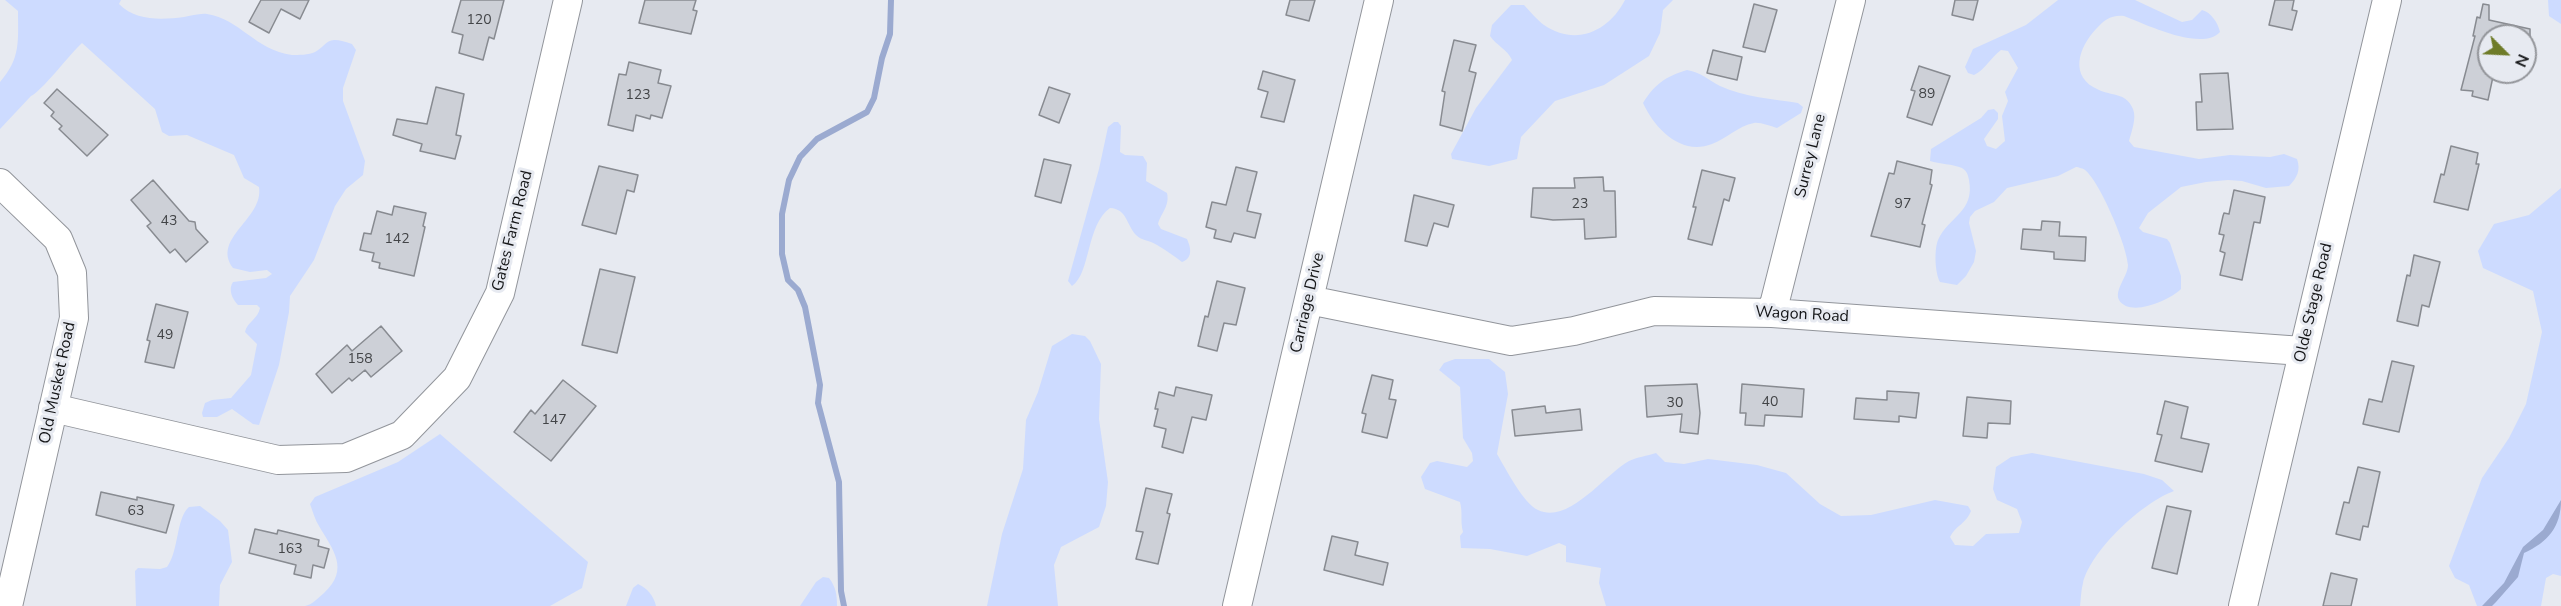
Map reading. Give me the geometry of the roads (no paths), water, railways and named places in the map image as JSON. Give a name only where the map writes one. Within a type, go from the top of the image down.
[{"type":"street","name":"Gates Farm Road","points":[[53,408],[278,460],[346,458],[402,435],[457,378],[500,293],[568,0]]},
{"type":"street","name":"Carriage Drive","points":[[1237,606],[1379,0]]},
{"type":"street","name":"Surrey Lane","points":[[1772,313],[1851,0]]},
{"type":"street","name":"Olde Stage Road","points":[[2243,606],[2387,0]]},
{"type":"street","name":"Old Musket Road","points":[[0,183],[58,239],[72,273],[74,318],[8,606]]},
{"type":"street","name":"Wagon Road","points":[[1309,300],[1511,341],[1574,331],[1654,311],[1772,313],[2302,351]]},
{"type":"waterway","points":[[844,606],[841,591],[839,482],[818,403],[820,385],[805,307],[798,290],[788,280],[782,254],[782,214],[789,180],[800,157],[817,139],[867,112],[874,98],[882,58],[890,34],[891,0]]}]
